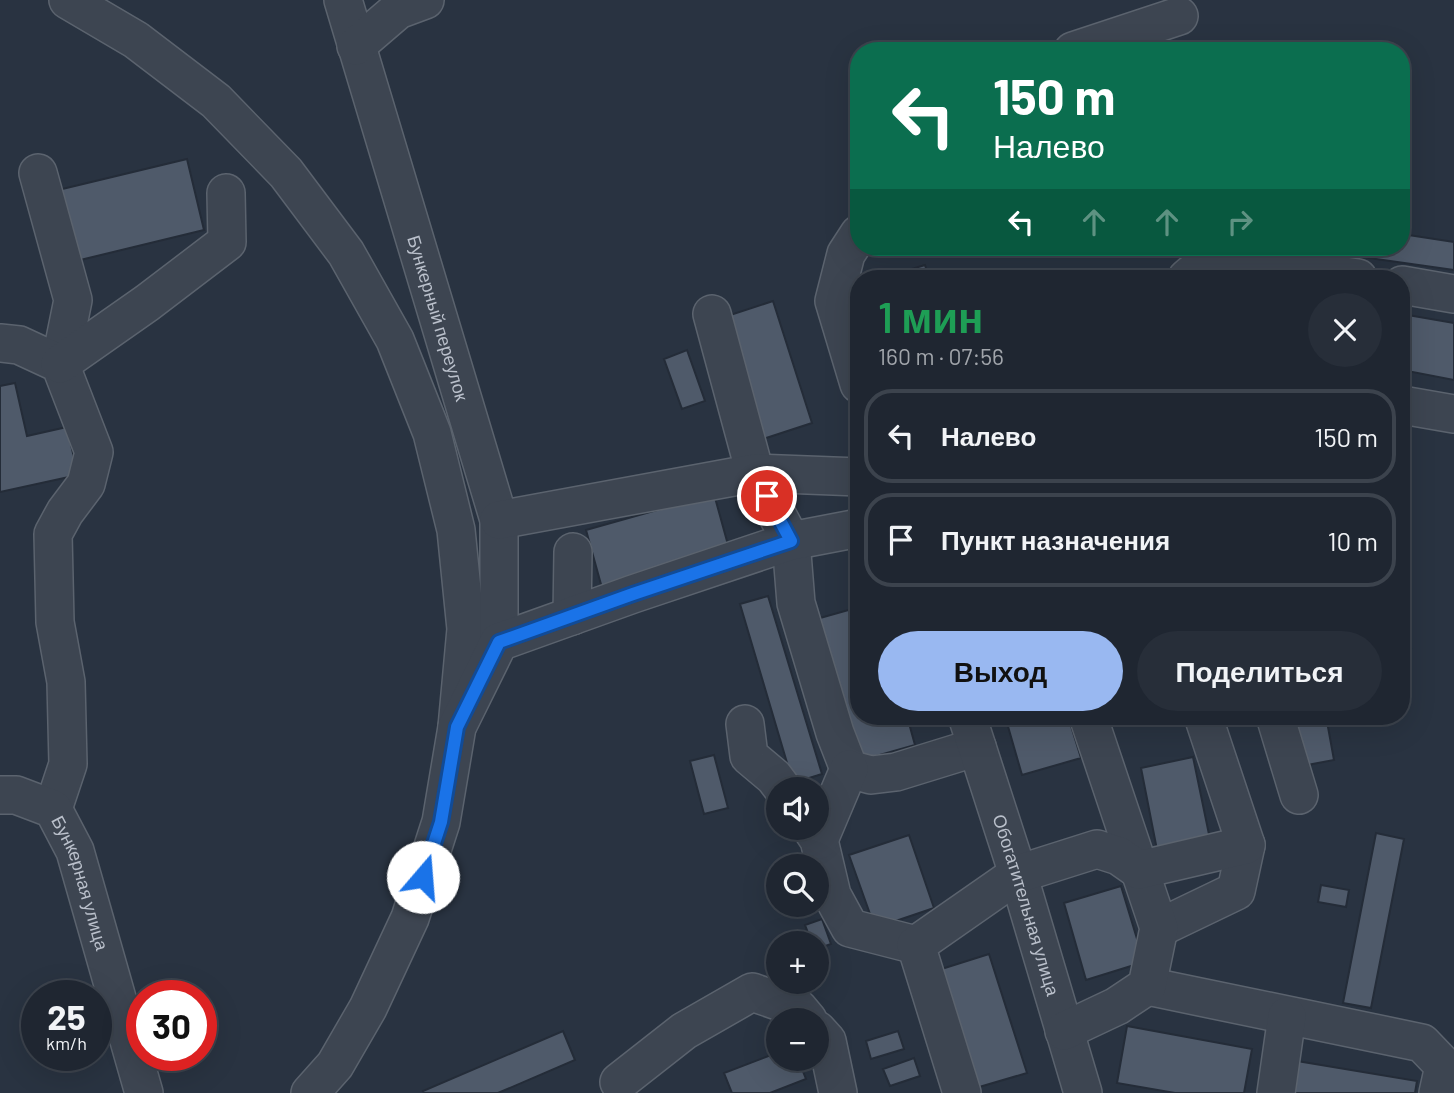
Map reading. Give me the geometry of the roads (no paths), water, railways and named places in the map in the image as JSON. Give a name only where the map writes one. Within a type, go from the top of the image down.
[{"type":"street","points":[[68,0],[136,40],[216,101],[286,173],[346,253],[395,340],[432,433],[456,530],[466,629],[457,727],[441,822],[410,918],[368,1008],[335,1066],[310,1093]]},
{"type":"street","name":"Бункерный переулок","points":[[343,0],[499,520],[499,642]]},
{"type":"street","points":[[356,46],[398,10],[425,0]]},
{"type":"street","points":[[1100,42],[1179,16]]},
{"type":"street","points":[[38,173],[73,300],[60,364],[94,452],[86,484],[65,512],[53,534],[55,622],[66,682],[68,764],[53,809]]},
{"type":"street","points":[[60,364],[227,242],[226,193]]},
{"type":"street","points":[[850,248],[834,301],[850,354]]},
{"type":"street","points":[[1196,270],[1217,257],[1304,270]]},
{"type":"street","points":[[1410,286],[1454,294]]},
{"type":"street","points":[[712,314],[755,473],[791,541],[796,603],[835,733],[849,769],[829,807]]},
{"type":"street","points":[[0,343],[19,345],[60,364]]},
{"type":"street","points":[[1410,406],[1454,414]]},
{"type":"street","points":[[499,520],[755,473],[850,477]]},
{"type":"street","points":[[457,727],[499,642],[791,541],[850,530]]},
{"type":"street","points":[[572,616],[573,552]]},
{"type":"street","points":[[746,724],[749,755],[774,777]]},
{"type":"street","points":[[1065,1031],[1117,1006],[1147,986],[1159,928],[1091,725]]},
{"type":"street","points":[[1159,928],[1236,891],[1246,845],[1206,725]]},
{"type":"street","points":[[1278,725],[1299,795]]},
{"type":"street","points":[[849,769],[871,775],[896,772],[972,732]]},
{"type":"street","name":"Обогатительная улица","points":[[972,732],[1018,874],[1083,1093]]},
{"type":"street","name":"Бункерная улица","points":[[0,795],[16,794],[53,809],[75,852],[144,1093]]},
{"type":"street","points":[[817,840],[832,895],[850,928],[916,944],[1018,874],[1097,849],[1119,856],[1139,870],[1246,845]]},
{"type":"street","points":[[916,944],[962,1093]]},
{"type":"street","points":[[1147,986],[1422,1043],[1444,1066],[1438,1093]]},
{"type":"street","points":[[619,1082],[684,1031],[752,992],[797,1008]]},
{"type":"street","points":[[1276,1093],[1287,1016]]},
{"type":"street","points":[[829,1050],[838,1093]]}]
